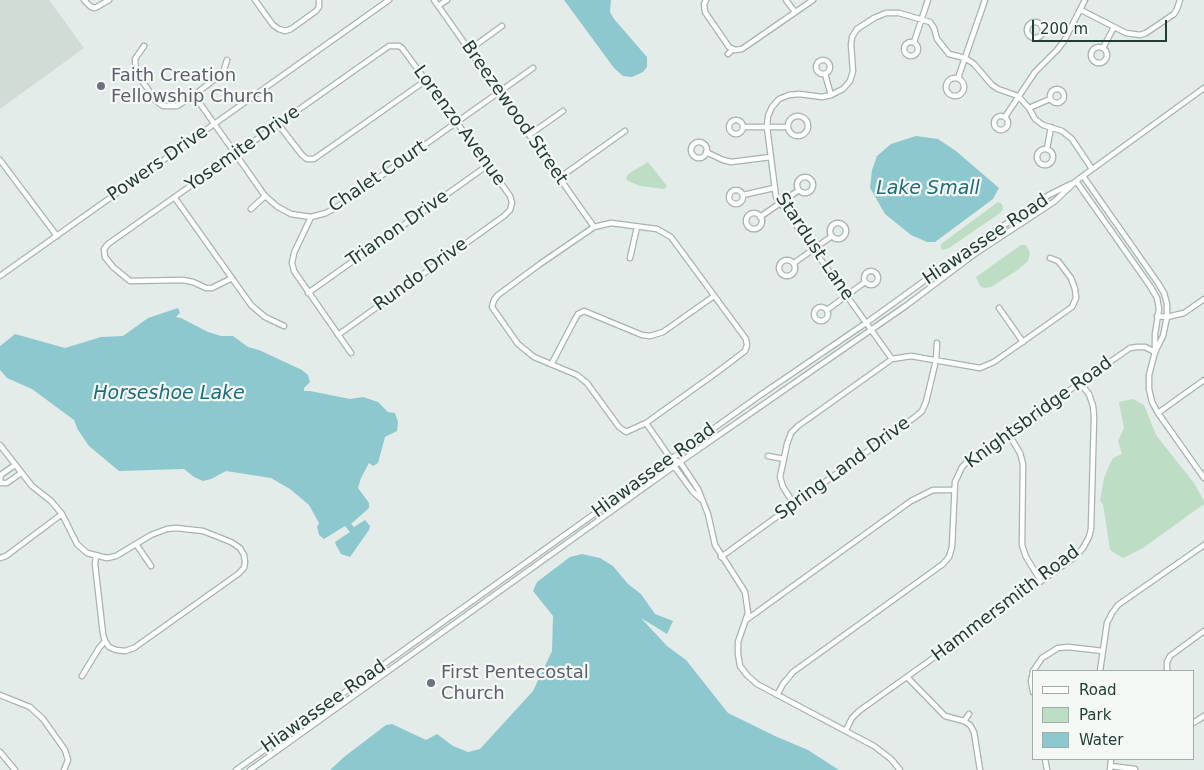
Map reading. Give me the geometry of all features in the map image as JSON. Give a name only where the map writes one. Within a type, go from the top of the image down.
[{"type":"street","points":[[84,0],[91,7],[95,8],[109,0]]},
{"type":"street","points":[[255,0],[273,25],[285,30],[290,29],[319,8],[319,0]]},
{"type":"street","name":"Powers Drive","points":[[0,276],[389,0]]},
{"type":"street","name":"Breezewood Street","points":[[434,0],[594,227]]},
{"type":"street","points":[[438,6],[447,0]]},
{"type":"street","points":[[706,0],[704,4],[705,12],[729,47],[742,50],[813,0]]},
{"type":"street","points":[[786,0],[795,12]]},
{"type":"street","points":[[914,42],[928,0]]},
{"type":"street","points":[[958,78],[985,0]]},
{"type":"street","points":[[1005,116],[1034,72],[1057,50],[1085,0]]},
{"type":"street","points":[[1081,10],[1134,35],[1146,33],[1174,14],[1180,0]]},
{"type":"street","points":[[825,74],[831,95],[843,89],[850,81],[853,71],[852,37],[857,29],[874,18],[886,13],[899,12],[923,18],[930,22],[940,43],[949,54],[965,58],[974,64],[992,85],[1018,96],[1029,108],[1035,120],[1062,131],[1072,139],[1092,169]]},
{"type":"street","points":[[469,50],[502,26]]},
{"type":"street","points":[[1103,48],[1114,27]]},
{"type":"street","points":[[144,46],[135,60],[134,67],[139,78],[156,101],[163,106],[170,107],[182,103],[194,95],[223,73],[226,60]]},
{"type":"street","name":"Lorenzo Avenue","points":[[389,46],[399,46],[402,48],[510,196],[512,203],[510,210],[504,216]]},
{"type":"street","name":"Yosemite Drive","points":[[232,278],[212,288],[206,288],[183,280],[130,281],[112,267],[105,257],[104,249],[108,244],[389,46]]},
{"type":"street","points":[[728,54],[734,49]]},
{"type":"street","name":"Chalet Court","points":[[194,95],[265,196],[278,207],[291,214],[311,217],[326,213],[340,205],[533,68]]},
{"type":"street","points":[[278,124],[302,155],[307,159],[314,159],[425,81]]},
{"type":"street","name":"Hiawassee Road","points":[[236,770],[759,396],[866,323],[996,230],[1076,181],[1204,88]]},
{"type":"street","name":"Stardust Lane","points":[[831,95],[822,97],[799,94],[782,97],[772,107],[768,116],[767,127],[774,188],[780,203],[892,359]]},
{"type":"street","points":[[1029,108],[1050,99]]},
{"type":"street","points":[[529,135],[563,111]]},
{"type":"street","points":[[797,116],[804,119],[808,126],[805,133],[798,136],[791,133],[788,127],[791,120],[797,116]]},
{"type":"street","points":[[744,128],[788,127]]},
{"type":"street","points":[[1047,150],[1051,127]]},
{"type":"street","points":[[560,178],[626,132]]},
{"type":"street","points":[[706,152],[731,162],[771,157]]},
{"type":"street","points":[[0,160],[57,236]]},
{"type":"street","name":"Trianon Drive","points":[[308,293],[488,165]]},
{"type":"street","points":[[1083,176],[1158,283],[1167,304],[1168,317],[1149,374],[1149,389],[1152,402],[1158,413],[1204,478]]},
{"type":"street","points":[[1076,181],[1157,298],[1159,310],[1155,334],[1155,352]]},
{"type":"street","name":"Hiawassee Road","points":[[250,770],[674,466],[871,330],[976,253],[1055,201],[1076,181]]},
{"type":"street","points":[[743,195],[774,188]]},
{"type":"street","points":[[760,216],[798,190]]},
{"type":"street","points":[[251,209],[265,196]]},
{"type":"street","points":[[175,198],[251,305],[265,317],[284,326]]},
{"type":"street","name":"Rundo Drive","points":[[338,335],[504,216]]},
{"type":"street","points":[[311,217],[294,253],[292,263],[297,277],[351,353]]},
{"type":"street","points":[[611,223],[657,229],[671,237],[746,340],[747,345],[745,351],[646,423],[626,432],[587,383],[577,375],[534,357],[518,344],[495,314],[492,307],[498,295],[594,227],[611,223]]},
{"type":"street","points":[[630,258],[637,227]]},
{"type":"street","points":[[794,263],[832,236]]},
{"type":"street","points":[[794,504],[780,477],[787,444],[791,433],[798,426],[892,359],[911,356],[980,368],[994,362],[1067,312],[1072,306],[1076,298],[1071,278],[1058,261],[1050,258]]},
{"type":"street","points":[[827,310],[865,282]]},
{"type":"street","points":[[552,363],[578,314],[584,311],[642,335],[650,336],[664,332],[714,296]]},
{"type":"street","points":[[1158,316],[1168,317],[1184,313],[1204,299]]},
{"type":"street","points":[[999,308],[1023,342]]},
{"type":"street","name":"Spring Land Drive","points":[[721,557],[922,411],[936,360],[937,343]]},
{"type":"street","name":"Knightsbridge Road","points":[[776,695],[782,684],[794,672],[943,564],[949,557],[952,548],[954,490],[958,476],[968,461],[1130,348],[1137,346],[1145,347],[1155,352]]},
{"type":"street","points":[[1158,413],[1204,380]]},
{"type":"street","name":"Hammersmith Road","points":[[846,730],[852,718],[859,711],[1075,557],[1083,548],[1089,537],[1094,417],[1093,406],[1088,394],[1080,383]]},
{"type":"street","points":[[646,423],[674,466],[693,492],[703,501]]},
{"type":"street","points":[[1008,433],[1020,452],[1023,464],[1022,545],[1026,557],[1041,581]]},
{"type":"street","points":[[0,445],[32,486],[51,501],[62,514],[77,544],[87,553],[107,558],[116,556],[151,535],[167,529],[203,531],[231,542],[240,548],[245,562],[244,568],[238,574],[134,648],[125,651],[116,650],[105,641],[102,630],[95,564],[96,556]]},
{"type":"street","points":[[768,456],[784,459]]},
{"type":"street","points":[[671,459],[680,462],[698,490],[708,514],[715,545],[745,592],[748,604],[746,620],[738,642],[740,666],[757,684],[874,746],[891,759],[900,770]]},
{"type":"street","points":[[15,465],[2,474],[1,483],[7,483],[21,473]]},
{"type":"street","points":[[746,620],[911,500],[933,490],[954,490]]},
{"type":"street","points":[[0,558],[6,556],[62,514]]},
{"type":"street","points":[[594,514],[599,521]]},
{"type":"street","points":[[136,544],[151,566]]},
{"type":"street","points":[[1100,670],[1107,623],[1118,605],[1204,545]]},
{"type":"street","points":[[1167,670],[1167,662],[1170,656],[1204,631]]},
{"type":"street","points":[[428,633],[433,639]]},
{"type":"street","points":[[82,676],[105,641]]},
{"type":"street","points":[[1034,670],[1042,658],[1058,648],[1102,651]]},
{"type":"street","points":[[380,668],[385,674]]},
{"type":"street","points":[[907,677],[946,716],[964,721],[970,725],[974,732],[980,770]]},
{"type":"street","points":[[0,695],[30,707],[43,719],[65,750],[68,760],[64,770]]},
{"type":"street","points":[[964,721],[969,714]]},
{"type":"street","points":[[0,752],[15,770]]},
{"type":"street","points":[[1110,768],[1134,770]]},
{"type":"shaded area","points":[[0,0],[49,0],[84,48],[0,109]]},
{"type":"green space","points":[[648,162],[667,186],[664,189],[640,186],[626,179],[628,174]]},
{"type":"green space","points":[[998,202],[1002,204],[1003,209],[1000,213],[949,248],[941,249],[941,244]]},
{"type":"green space","points":[[1021,245],[1026,245],[1030,253],[1028,261],[991,287],[984,288],[980,286],[976,277]]},
{"type":"green space","points":[[1133,399],[1144,405],[1156,435],[1194,483],[1204,504],[1143,548],[1123,558],[1110,550],[1103,504],[1100,501],[1104,478],[1109,466],[1113,458],[1122,454],[1118,441],[1124,428],[1119,402]]},
{"type":"water","points":[[564,0],[611,0],[610,12],[614,19],[647,57],[647,67],[643,72],[632,77],[623,76],[614,68]]},
{"type":"water","name":"Lake Small","points":[[916,136],[938,139],[956,151],[999,188],[993,199],[935,242],[927,242],[911,235],[885,214],[870,188],[872,170],[877,156],[891,144]]},
{"type":"water","name":"Horseshoe Lake","points":[[178,308],[180,313],[176,317],[208,332],[221,336],[233,336],[248,347],[259,350],[302,370],[308,375],[310,382],[304,388],[304,391],[350,399],[363,397],[378,402],[388,412],[395,413],[398,422],[397,431],[385,437],[378,463],[373,466],[369,463],[361,478],[358,488],[369,503],[369,508],[351,524],[354,527],[365,520],[370,526],[350,557],[341,554],[335,542],[350,532],[345,526],[324,539],[319,535],[317,527],[319,523],[309,505],[290,489],[271,478],[226,471],[203,481],[184,469],[119,471],[89,446],[78,430],[74,420],[32,389],[7,378],[0,370],[0,346],[15,334],[65,348],[101,337],[123,336],[148,318]]},
{"type":"water","points":[[582,554],[600,558],[613,566],[628,584],[641,594],[655,614],[673,621],[667,634],[641,618],[667,646],[686,660],[728,713],[808,750],[839,770],[330,770],[386,725],[392,724],[426,740],[437,734],[453,746],[468,752],[480,749],[533,691],[552,651],[553,616],[533,591],[537,582],[570,557]]},
{"type":"place","name":"Faith Creation Fellowship Church","points":[[101,86]]},
{"type":"place","name":"First Pentecostal Church","points":[[431,683]]}]
